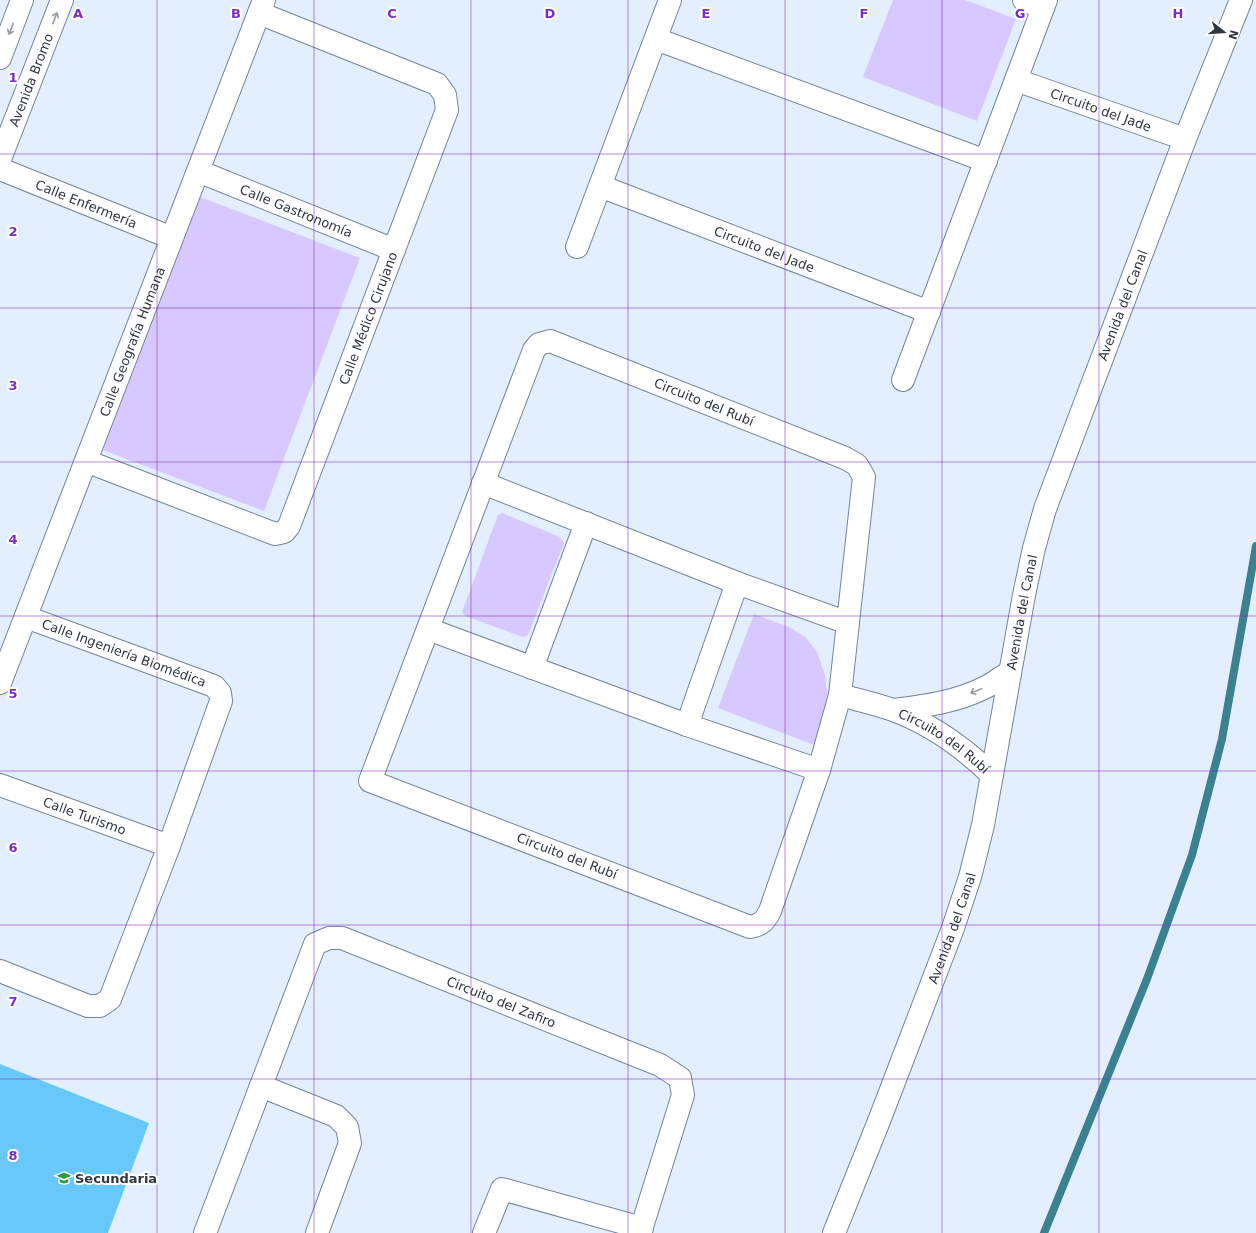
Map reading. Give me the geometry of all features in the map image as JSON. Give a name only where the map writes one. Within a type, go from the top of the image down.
[{"type":"street","points":[[0,58],[22,0]]},
{"type":"street","name":"Avenida Bromo","points":[[0,159],[62,0]]},
{"type":"street","points":[[577,246],[670,0]]},
{"type":"street","name":"Avenida del Canal","points":[[834,1233],[879,1121],[958,913],[970,877],[983,825],[1024,595],[1034,548],[1045,509],[1185,139],[1241,0]]},
{"type":"street","points":[[903,380],[1016,80],[1038,3]]},
{"type":"street","name":"Calle Geografía Humana","points":[[0,683],[262,6]]},
{"type":"street","name":"Calle Médico Cirujano","points":[[86,461],[275,534],[284,532],[289,526],[447,110],[445,94],[437,84],[262,6]]},
{"type":"street","points":[[656,39],[986,161]]},
{"type":"street","name":"Circuito del Jade","points":[[1016,80],[1185,139]]},
{"type":"street","name":"Calle Enfermería","points":[[0,169],[172,238]]},
{"type":"street","name":"Calle Gastronomía","points":[[198,171],[394,250]]},
{"type":"street","name":"Circuito del Jade","points":[[600,186],[929,312]]},
{"type":"street","name":"Circuito del Rubí","points":[[550,341],[845,458],[857,465],[864,477],[840,695],[819,770],[770,911],[759,925],[750,926],[370,780],[483,483],[534,350],[539,344],[550,341]]},
{"type":"street","points":[[483,483],[737,583],[848,623]]},
{"type":"street","points":[[532,668],[586,523]]},
{"type":"street","points":[[687,725],[737,583]]},
{"type":"street","name":"Calle Ingeniería Biomédica","points":[[26,617],[214,686],[220,692],[221,701],[169,846]]},
{"type":"street","points":[[428,629],[687,725],[819,770]]},
{"type":"street","name":"Circuito del Rubí","points":[[893,710],[940,703],[962,697],[984,688],[1010,672]]},
{"type":"street","name":"Circuito del Rubí","points":[[840,695],[893,710],[920,722],[946,737],[971,755],[992,775]]},
{"type":"street","name":"Calle Turismo","points":[[0,785],[169,846]]},
{"type":"street","points":[[0,971],[88,1006],[100,1006],[110,999],[169,846]]},
{"type":"street","name":"Circuito del Zafiro","points":[[205,1233],[315,944],[329,938],[342,938],[660,1065],[680,1078],[683,1094],[641,1230],[502,1189],[484,1233]]},
{"type":"street","points":[[261,1086],[336,1116],[347,1127],[350,1143],[317,1233]]},
{"type":"shaded area","points":[[893,0],[965,0],[1016,19],[977,121],[863,77]]},
{"type":"shaded area","points":[[200,197],[360,258],[264,511],[103,450]]},
{"type":"shaded area","points":[[502,513],[560,537],[564,543],[528,635],[523,637],[465,616],[462,612],[498,515]]},
{"type":"shaded area","points":[[754,614],[789,627],[805,637],[817,652],[825,675],[827,694],[826,713],[814,745],[718,708]]},
{"type":"building","name":"Secundaria","points":[[0,1064],[149,1123],[108,1233],[0,1233]]},
{"type":"waterway","points":[[1044,1233],[1147,979],[1192,855],[1222,739],[1256,546]]},
{"type":"place","name":"Secundaria","points":[[64,1178]]}]
